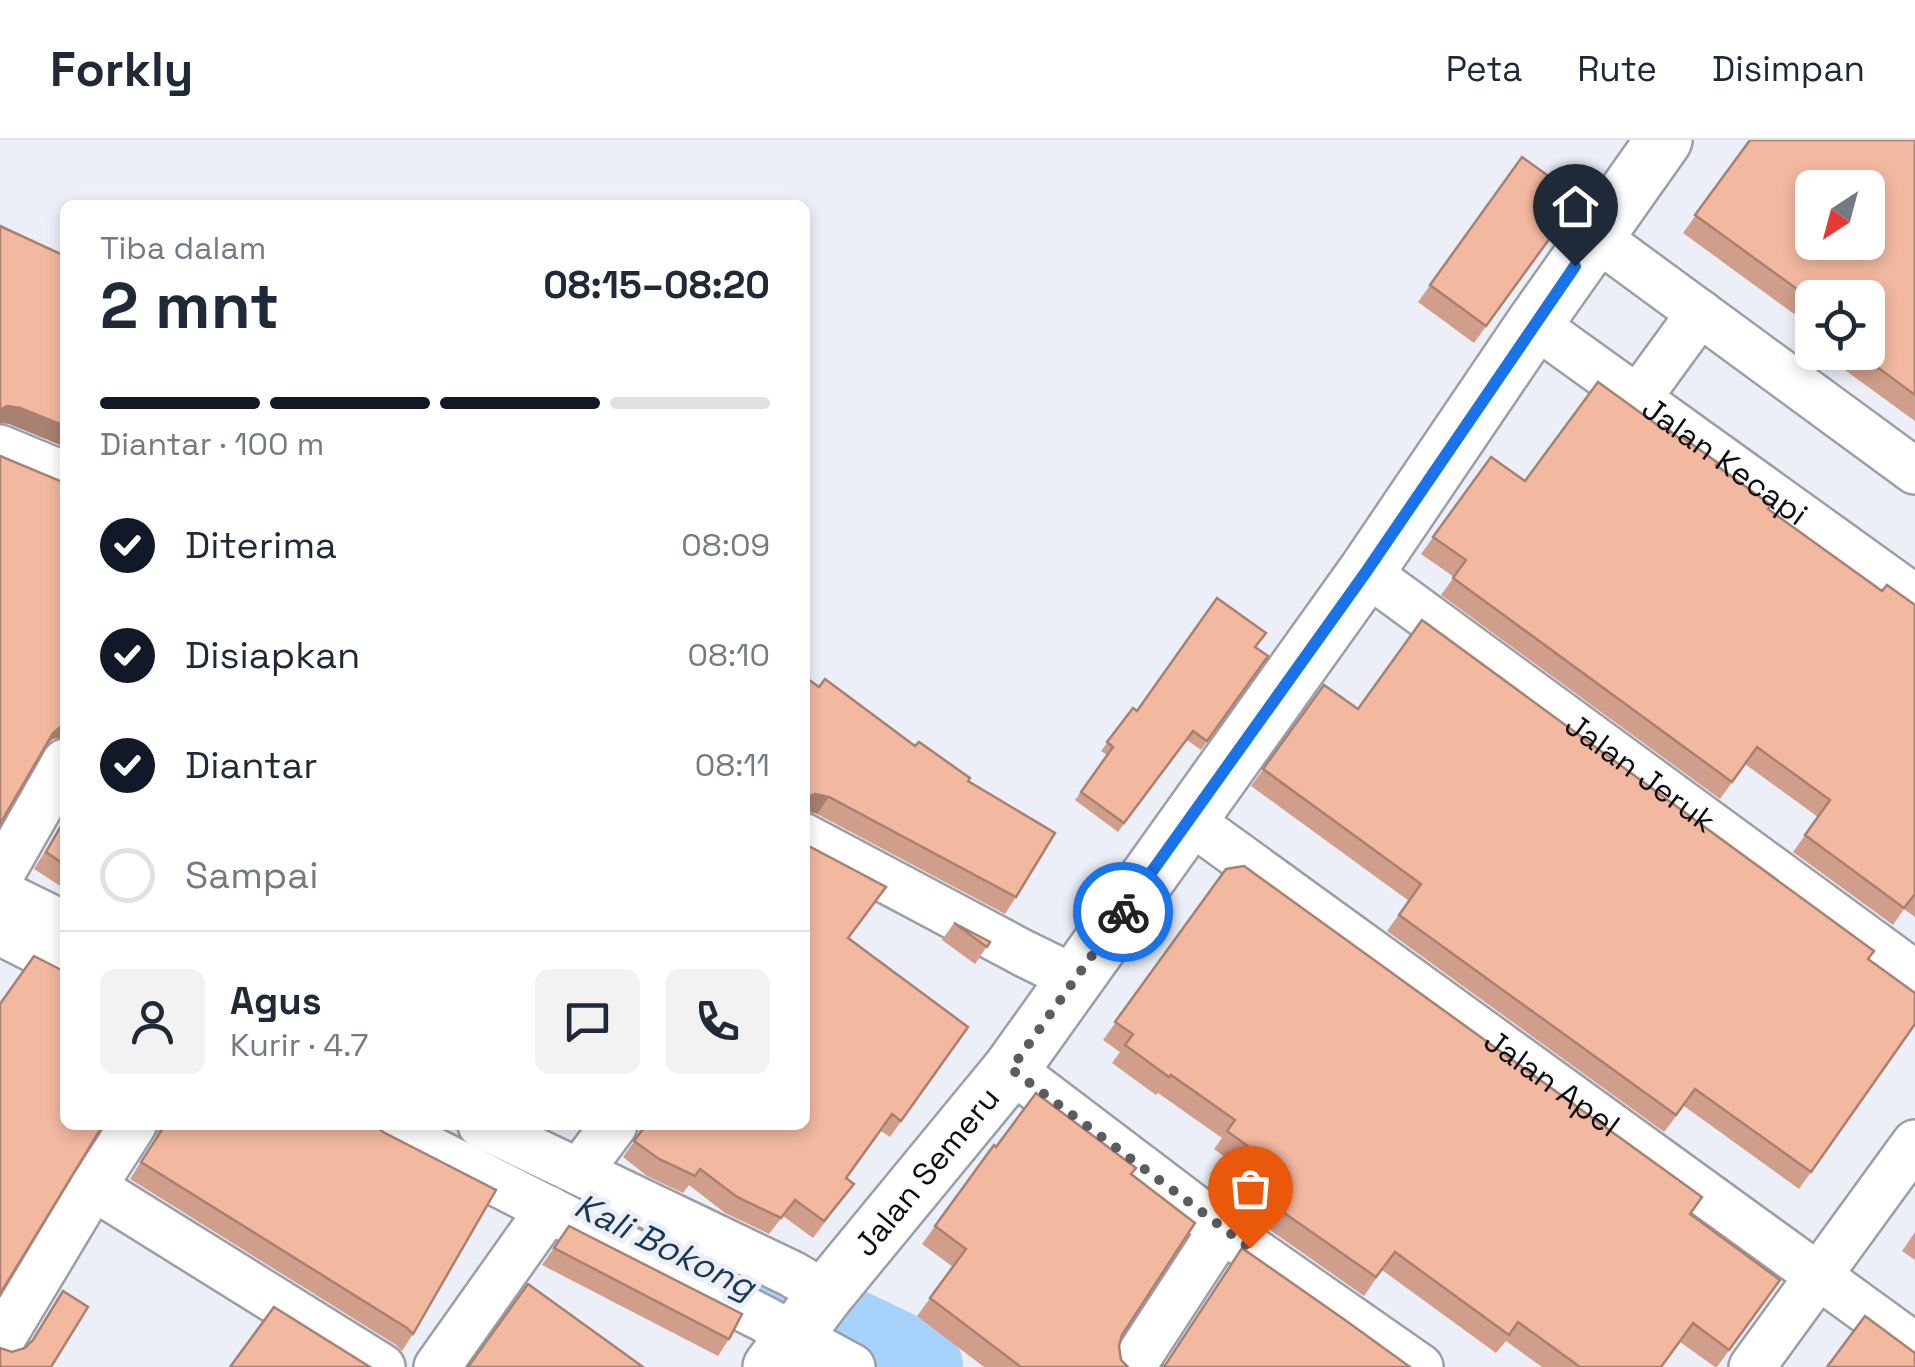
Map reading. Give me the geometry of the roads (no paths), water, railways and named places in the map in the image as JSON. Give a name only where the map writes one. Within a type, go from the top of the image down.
[{"type":"street","name":"Jalan Semeru","points":[[802,1326],[1011,1069],[1366,572],[1664,140]]},
{"type":"street","points":[[1596,237],[1915,471]]},
{"type":"street","points":[[1638,398],[1700,312]]},
{"type":"street","name":"Jalan Kecapi","points":[[1534,324],[1915,598]]},
{"type":"street","points":[[0,448],[60,473]]},
{"type":"street","name":"Jalan Jeruk","points":[[1366,572],[1915,974]]},
{"type":"street","points":[[0,876],[60,771]]},
{"type":"street","name":"Jalan Apel","points":[[1189,820],[1915,1346]]},
{"type":"street","points":[[810,846],[1076,979]]},
{"type":"street","points":[[0,893],[60,923]]},
{"type":"street","points":[[0,932],[60,962]]},
{"type":"street","points":[[1011,1069],[1222,1229],[1420,1367]]},
{"type":"street","points":[[0,1342],[129,1130]]},
{"type":"street","points":[[393,1130],[549,1209],[802,1326],[852,1367]]},
{"type":"street","points":[[491,1130],[792,1274],[802,1326]]},
{"type":"street","points":[[579,1172],[610,1130]]},
{"type":"street","points":[[1752,1367],[1915,1143]]},
{"type":"street","points":[[93,1187],[382,1367]]},
{"type":"street","points":[[437,1367],[549,1209]]},
{"type":"street","points":[[1132,1367],[1222,1229]]},
{"type":"waterway","name":"Kali Bokong","points":[[660,1244],[917,1367]]}]
